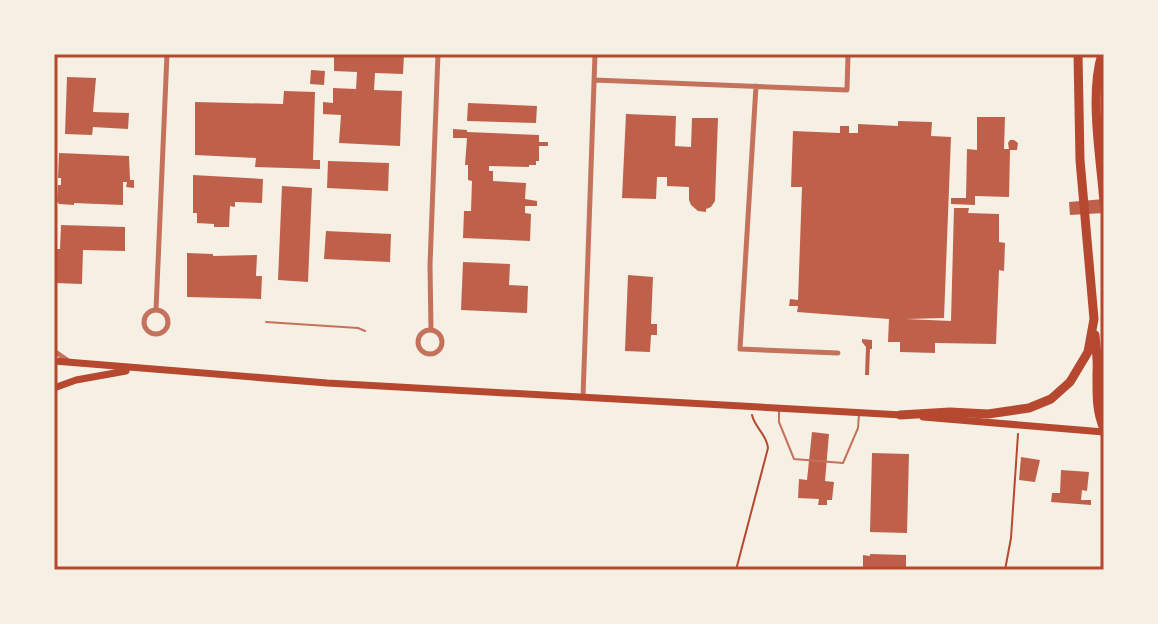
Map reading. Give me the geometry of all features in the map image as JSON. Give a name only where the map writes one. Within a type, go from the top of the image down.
[{"type":"highway","points":[[1078,54],[1080,160],[1098,369],[1096,401],[1104,431]]},
{"type":"highway","points":[[1102,54],[1095,91],[1104,203]]},
{"type":"highway","points":[[900,415],[1009,412],[1051,399],[1079,369],[1088,352],[1094,319]]},
{"type":"main road","points":[[54,361],[327,383],[900,415],[1104,431]]},
{"type":"main road","points":[[54,388],[76,380],[135,369]]},
{"type":"street","points":[[156,310],[167,54]]},
{"type":"street","points":[[431,330],[430,265],[438,54]]},
{"type":"street","points":[[583,397],[595,54]]},
{"type":"street","points":[[594,80],[847,90],[848,54]]},
{"type":"street","points":[[756,86],[740,349],[838,353]]},
{"type":"street","points":[[156,310],[166,315],[168,323],[157,334],[146,329],[144,322],[146,315],[156,310]]},
{"type":"street","points":[[431,330],[438,334],[442,343],[437,352],[428,354],[420,348],[419,339],[431,330]]},
{"type":"street","points":[[54,351],[71,363]]},
{"type":"lane","points":[[266,322],[365,331]]},
{"type":"lane","points":[[779,408],[779,422],[794,459],[843,463],[858,428],[859,413]]},
{"type":"path","points":[[736,570],[768,448],[753,419],[751,406]]},
{"type":"path","points":[[1005,570],[1011,538],[1018,425]]},
{"type":"building","points":[[334,54],[404,54],[403,74],[375,73],[374,90],[402,91],[400,146],[339,143],[341,115],[323,114],[323,102],[333,103],[333,88],[356,89],[357,72],[334,71]]},
{"type":"building","points":[[311,70],[325,71],[324,85],[310,84]]},
{"type":"building","points":[[67,77],[96,78],[93,112],[129,113],[128,129],[93,127],[92,135],[65,134]]},
{"type":"building","points":[[284,91],[315,92],[313,160],[320,160],[320,169],[255,167],[256,158],[195,155],[195,102],[283,104]]},
{"type":"building","points":[[468,103],[537,106],[536,123],[467,121]]},
{"type":"building","points":[[626,114],[676,116],[675,146],[691,147],[692,118],[718,118],[715,201],[706,212],[698,211],[691,205],[689,187],[667,186],[667,177],[657,177],[656,199],[622,198]]},
{"type":"building","points":[[977,117],[1005,117],[1004,149],[1009,149],[1010,140],[1018,143],[1017,150],[1010,150],[1009,197],[975,196],[975,205],[951,204],[951,198],[966,198],[967,149],[977,150]]},
{"type":"building","points":[[898,121],[932,122],[931,136],[951,137],[944,318],[906,319],[951,321],[954,208],[969,208],[968,213],[999,214],[999,242],[1005,243],[1004,271],[999,270],[996,344],[935,343],[935,353],[900,352],[900,342],[888,342],[889,319],[797,312],[798,306],[789,306],[790,299],[798,300],[802,187],[791,187],[793,131],[840,133],[840,126],[849,126],[849,133],[858,133],[858,124],[898,126]]},
{"type":"building","points":[[453,129],[539,135],[539,142],[548,142],[548,146],[539,146],[536,165],[489,166],[489,171],[493,171],[493,181],[526,183],[525,199],[537,201],[537,206],[525,206],[525,213],[531,214],[530,241],[463,238],[464,211],[471,211],[472,181],[468,180],[468,165],[465,165],[467,138],[453,138]]},
{"type":"building","points":[[59,153],[129,156],[130,180],[134,180],[134,188],[126,187],[127,182],[123,182],[123,205],[59,204]]},
{"type":"building","points":[[328,161],[389,163],[388,191],[327,188]]},
{"type":"building","points":[[193,175],[263,179],[262,203],[235,202],[235,207],[230,206],[229,227],[197,223],[197,213],[193,213]]},
{"type":"building","points":[[282,186],[312,188],[308,282],[278,280]]},
{"type":"building","points":[[1104,199],[1104,213],[1070,215],[1069,202]]},
{"type":"building","points":[[61,225],[125,227],[125,251],[83,250],[82,284],[55,283],[54,258],[57,249],[60,249]]},
{"type":"building","points":[[326,231],[391,234],[390,262],[324,259]]},
{"type":"building","points":[[187,253],[257,255],[256,276],[262,276],[261,299],[187,297]]},
{"type":"building","points":[[463,262],[510,264],[509,285],[528,286],[527,313],[461,310]]},
{"type":"building","points":[[628,275],[653,277],[651,324],[657,324],[657,335],[651,335],[650,352],[625,351]]},
{"type":"building","points":[[862,339],[872,340],[869,375],[865,375],[866,347]]},
{"type":"building","points":[[812,432],[829,434],[825,481],[834,482],[832,500],[827,500],[827,505],[818,505],[819,499],[798,498],[799,479],[807,480]]},
{"type":"building","points":[[872,453],[909,454],[907,533],[870,532]]},
{"type":"building","points":[[1021,457],[1040,460],[1035,482],[1019,480]]},
{"type":"building","points":[[1061,470],[1089,472],[1087,491],[1082,490],[1081,500],[1091,500],[1091,505],[1051,502],[1052,493],[1060,493]]},
{"type":"building","points":[[863,555],[906,555],[906,570],[863,570]]}]
